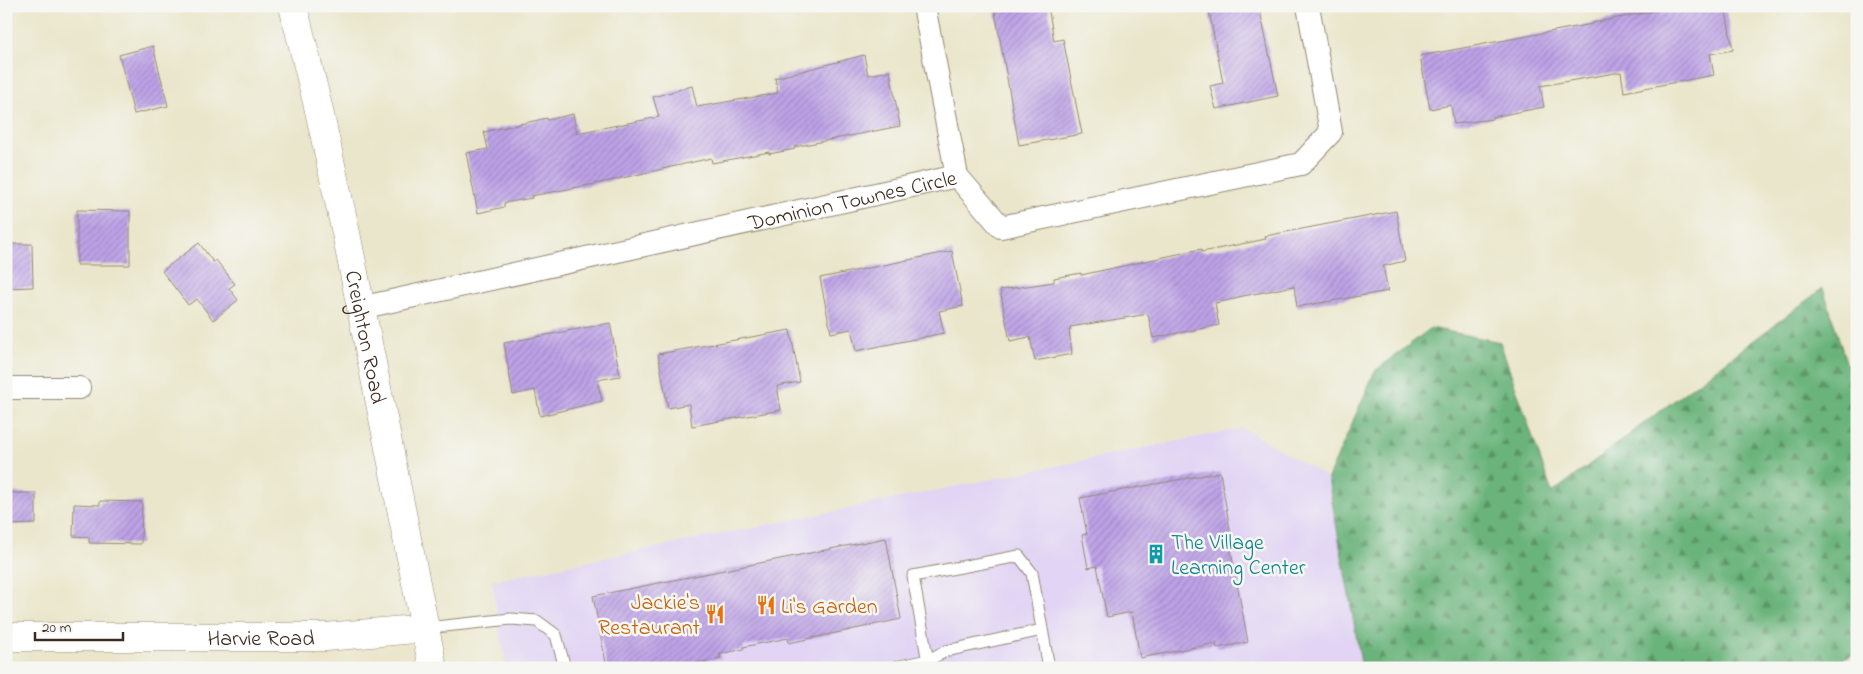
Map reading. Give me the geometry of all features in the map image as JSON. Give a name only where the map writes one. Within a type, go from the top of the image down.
[{"type":"main road","name":"Creighton Road","points":[[293,6],[318,106],[433,668]]},
{"type":"main road","name":"Harvie Road","points":[[6,637],[326,637],[426,628]]},
{"type":"street","points":[[924,6],[957,176]]},
{"type":"street","name":"Dominion Townes Circle","points":[[360,308],[957,176],[1001,228],[1301,164],[1331,132],[1308,6]]},
{"type":"street","points":[[6,388],[79,388]]},
{"type":"lane","points":[[929,664],[913,576],[1019,556],[1032,573],[1049,668]]},
{"type":"lane","points":[[426,628],[512,619],[537,621],[556,635],[565,668]]},
{"type":"lane","points":[[891,668],[929,664],[946,651],[1042,630]]},
{"type":"shaded area","points":[[1243,428],[1328,478],[1362,668],[506,668],[492,581]]},
{"type":"green space","points":[[1823,288],[1857,397],[1857,653],[1824,668],[1362,668],[1328,478],[1375,371],[1431,328],[1500,342],[1552,493]]},
{"type":"building","points":[[994,6],[1048,6],[1054,41],[1063,39],[1082,134],[1019,145]]},
{"type":"building","points":[[1208,6],[1259,6],[1278,96],[1216,109],[1210,86],[1223,83]]},
{"type":"building","points":[[1680,6],[1725,6],[1733,50],[1710,54],[1714,75],[1624,92],[1621,72],[1540,86],[1544,107],[1492,117],[1492,119],[1454,124],[1451,105],[1430,109],[1420,56]]},
{"type":"building","points":[[153,46],[168,106],[134,114],[119,55]]},
{"type":"building","points":[[864,55],[868,75],[890,71],[900,126],[794,147],[795,149],[769,154],[769,152],[712,163],[711,158],[600,183],[531,196],[532,198],[504,203],[504,207],[478,213],[466,153],[488,149],[484,132],[573,114],[577,133],[659,117],[653,97],[692,86],[697,107],[778,93],[775,78]]},
{"type":"building","points":[[77,210],[130,211],[130,265],[77,265]]},
{"type":"building","points":[[1396,211],[1405,261],[1383,266],[1388,291],[1297,307],[1294,286],[1238,297],[1215,303],[1219,325],[1153,338],[1148,314],[1070,327],[1072,354],[1035,361],[1030,337],[1010,341],[1000,290],[1054,282],[1054,278],[1081,273],[1081,275],[1201,249],[1202,252],[1266,239],[1265,236]]},
{"type":"building","points":[[199,243],[213,262],[216,260],[235,284],[229,288],[238,300],[213,320],[197,299],[188,305],[162,271]]},
{"type":"building","points":[[6,244],[32,244],[33,287],[6,288]]},
{"type":"building","points":[[952,251],[963,306],[939,311],[944,333],[856,351],[851,329],[831,333],[820,278]]},
{"type":"building","points":[[610,323],[620,376],[597,380],[602,401],[540,416],[535,390],[513,395],[504,343]]},
{"type":"building","points":[[790,330],[800,382],[777,386],[781,410],[692,426],[689,404],[668,408],[658,354]]},
{"type":"building","name":"The Village Learning Center","points":[[1220,472],[1232,541],[1229,541],[1248,642],[1217,648],[1216,643],[1140,658],[1132,612],[1107,617],[1097,566],[1088,568],[1082,535],[1087,534],[1080,498]]},
{"type":"building","points":[[6,493],[36,493],[36,524],[6,525]]},
{"type":"building","points":[[100,501],[142,502],[141,544],[89,543],[89,537],[73,536],[74,504],[100,505]]},
{"type":"building","points":[[886,538],[901,619],[789,643],[788,638],[743,647],[744,649],[720,654],[721,658],[687,665],[667,668],[607,668],[593,596]]},
{"type":"place","name":"The Village Learning Center","points":[[1156,554]]},
{"type":"place","name":"Li's Garden","points":[[766,605]]},
{"type":"place","name":"Jackie's Restaurant","points":[[715,614]]}]
